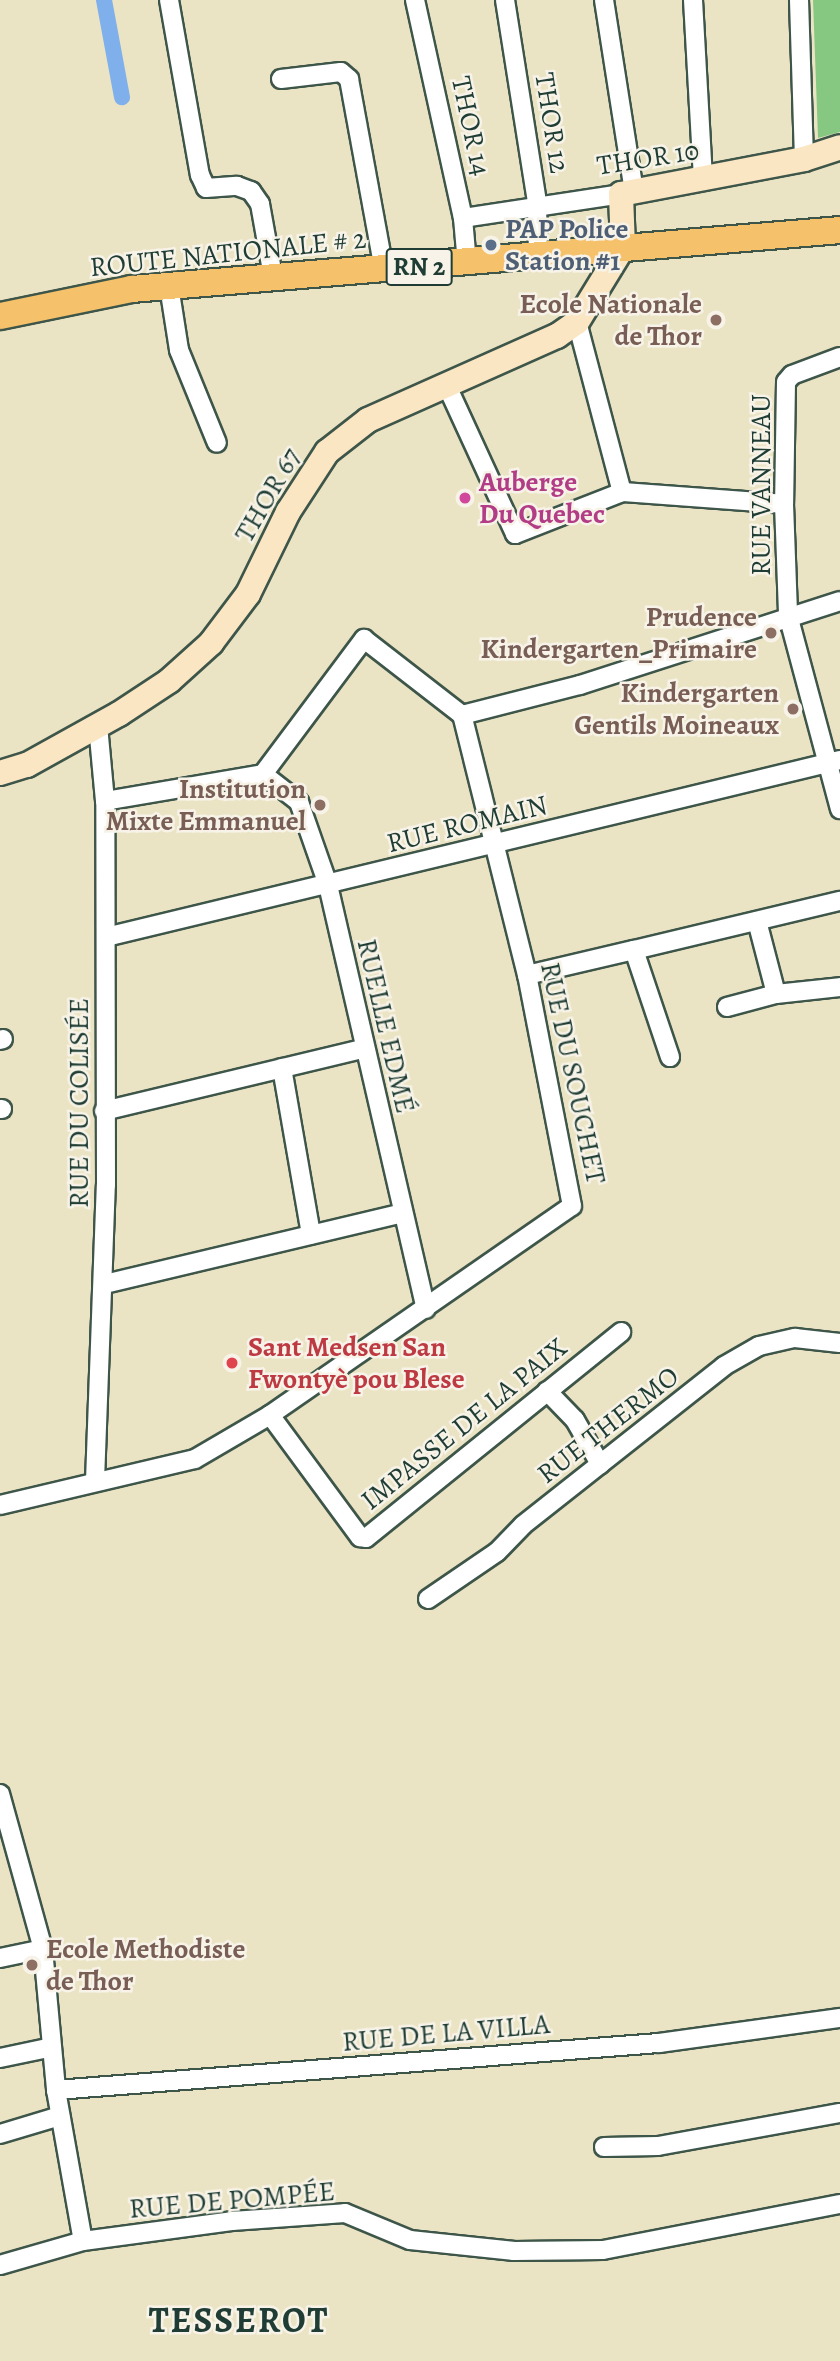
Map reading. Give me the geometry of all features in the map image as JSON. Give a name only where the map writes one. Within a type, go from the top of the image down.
[{"type":"main road","name":"ROUTE NATIONALE # 2","points":[[0,316],[169,286],[273,276],[467,264],[538,254],[840,230]]},
{"type":"street","points":[[169,0],[200,175],[206,188],[237,186],[251,191],[260,204],[273,276]]},
{"type":"street","name":"THOR 14","points":[[415,0],[463,218],[467,264]]},
{"type":"street","name":"THOR 12","points":[[505,0],[537,204],[538,254]]},
{"type":"street","points":[[604,0],[628,193],[622,247]]},
{"type":"street","points":[[693,0],[703,180]]},
{"type":"street","points":[[799,0],[804,159]]},
{"type":"street","points":[[281,79],[341,72],[349,79],[384,269]]},
{"type":"street","name":"THOR 10","points":[[463,218],[537,204],[628,193],[703,180],[804,159],[840,147]]},
{"type":"street","name":"THOR 67","points":[[0,773],[27,765],[98,726],[169,681],[211,643],[248,594],[288,512],[327,452],[368,420],[557,336],[577,322],[622,247]]},
{"type":"street","points":[[169,286],[178,350],[217,443]]},
{"type":"street","points":[[577,322],[622,492]]},
{"type":"street","name":"RUE VANNEAU","points":[[840,357],[792,375],[786,382],[784,504],[788,615],[834,762],[840,809]]},
{"type":"street","points":[[447,386],[515,534],[622,492],[784,504]]},
{"type":"street","points":[[105,801],[263,774],[363,639],[463,715],[580,685],[788,615],[840,601]]},
{"type":"street","name":"RUE DU SOUCHET","points":[[0,1505],[95,1481],[120,1479],[195,1459],[270,1415],[572,1206],[527,975],[463,715]]},
{"type":"street","name":"RUE DU COLISÉE","points":[[95,1481],[105,1284],[105,801],[98,726]]},
{"type":"street","name":"RUE ROMAIN","points":[[106,937],[834,762]]},
{"type":"street","name":"RUELLE EDMÉ","points":[[263,774],[299,802],[328,885],[363,1049],[426,1309]]},
{"type":"street","points":[[527,975],[840,901]]},
{"type":"street","points":[[757,921],[776,994]]},
{"type":"street","points":[[634,950],[670,1057]]},
{"type":"street","points":[[727,1007],[776,994],[840,987]]},
{"type":"street","points":[[104,1111],[363,1049]]},
{"type":"street","points":[[282,1068],[311,1235]]},
{"type":"street","points":[[105,1284],[402,1213]]},
{"type":"street","name":"IMPASSE DE LA PAIX","points":[[270,1415],[360,1536],[366,1538],[621,1332]]},
{"type":"street","name":"RUE THERMO","points":[[428,1599],[497,1552],[523,1525],[724,1366],[759,1346],[796,1338],[840,1343]]},
{"type":"street","points":[[547,1391],[575,1420],[600,1464]]},
{"type":"street","points":[[0,1794],[43,1949],[56,2090],[83,2241]]},
{"type":"street","points":[[0,1958],[43,1949]]},
{"type":"street","name":"RUE DE LA VILLA","points":[[56,2090],[659,2043],[840,2018]]},
{"type":"street","points":[[0,2059],[52,2047]]},
{"type":"street","points":[[604,2147],[658,2146],[840,2113]]},
{"type":"street","points":[[0,2134],[60,2116]]},
{"type":"street","name":"RUE DE POMPÉE","points":[[0,2265],[83,2241],[232,2221],[345,2213],[411,2239],[514,2251],[603,2250],[840,2204]]},
{"type":"green space","points":[[813,0],[840,0],[840,132],[818,138]]},
{"type":"waterway","points":[[104,0],[122,97]]},
{"type":"place","name":"PAP Police Station #1","points":[[491,245]]},
{"type":"place","name":"Ecole Nationale de Thor","points":[[716,320]]},
{"type":"place","name":"Auberge Du Quebec","points":[[465,498]]},
{"type":"place","name":"Prudence Kindergarten_Primaire","points":[[771,633]]},
{"type":"place","name":"Kindergarten Gentils Moineaux","points":[[793,709]]},
{"type":"place","name":"Institution Mixte Emmanuel","points":[[320,805]]},
{"type":"place","name":"Sant Medsen San Fwontyè pou Blese","points":[[232,1363]]},
{"type":"place","name":"Ecole Methodiste de Thor","points":[[32,1965]]},
{"type":"district","name":"TESSEROT","points":[[239,2320]]}]
